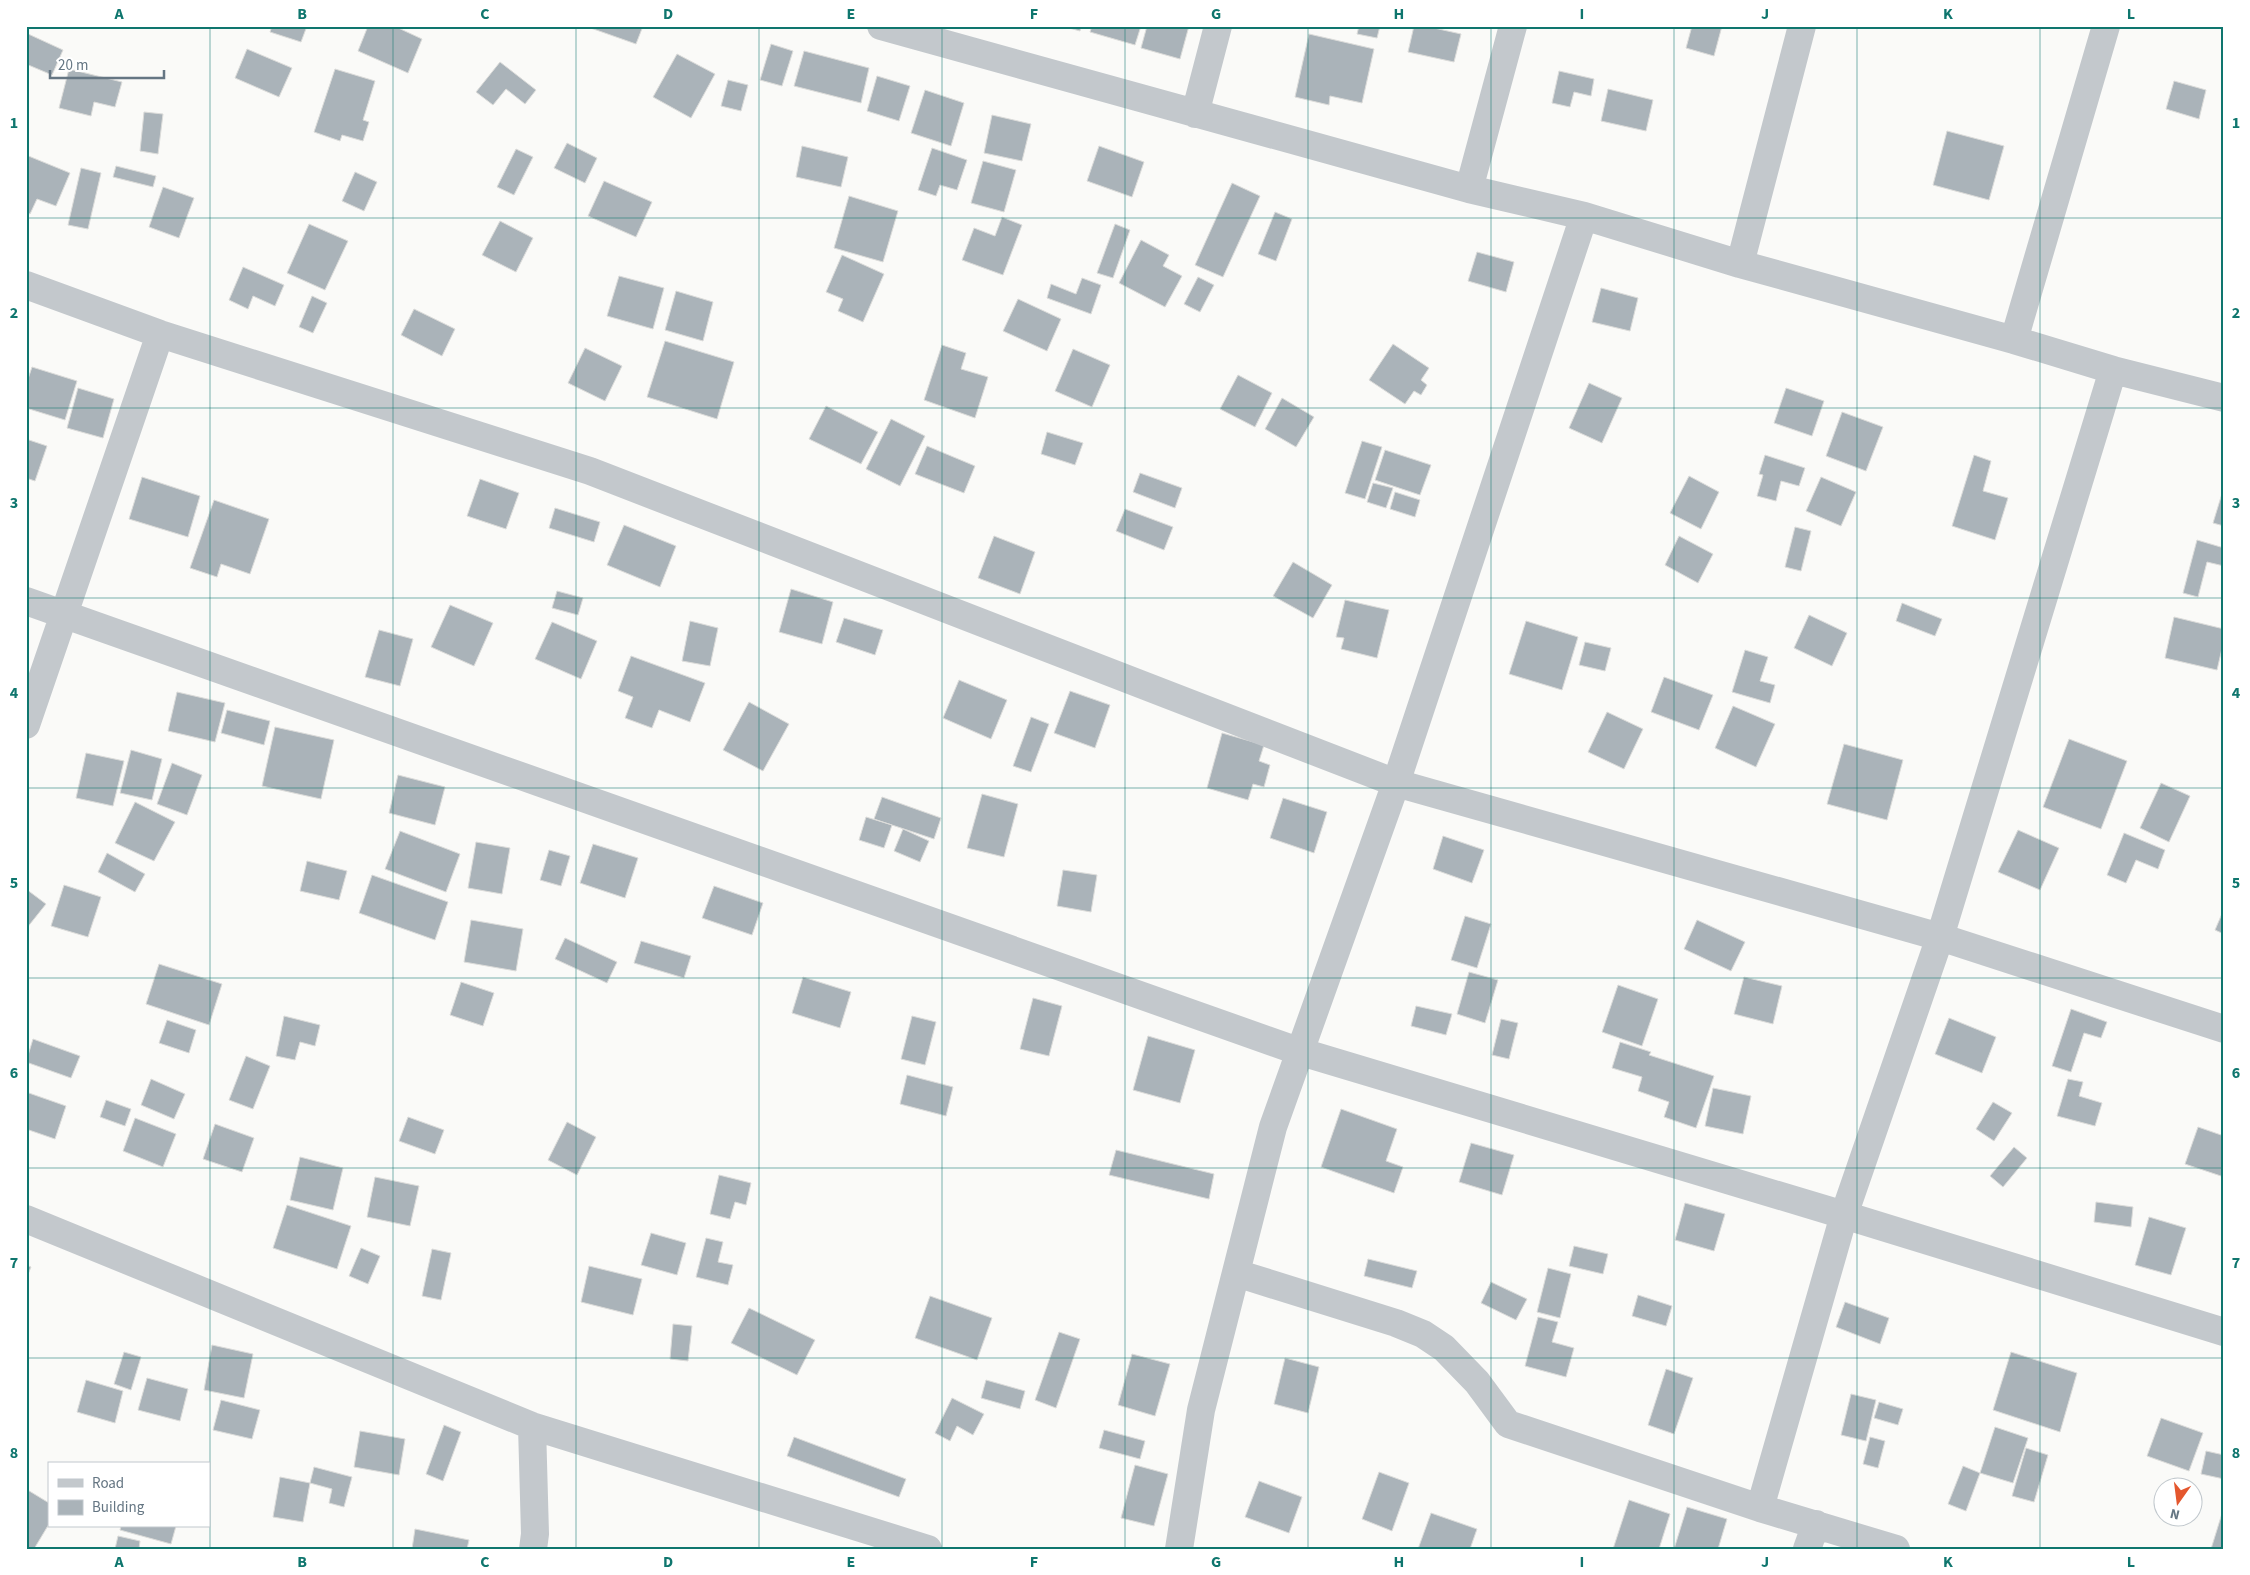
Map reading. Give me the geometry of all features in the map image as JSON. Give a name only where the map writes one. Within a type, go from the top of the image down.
[{"type":"street","points":[[881,26],[922,32],[1195,114],[1468,189],[1584,216],[1740,264],[2014,340],[2113,370],[2224,398]]},
{"type":"street","points":[[1195,114],[1218,26]]},
{"type":"street","points":[[1468,189],[1512,26]]},
{"type":"street","points":[[1740,264],[1802,26]]},
{"type":"street","points":[[2014,340],[2106,26]]},
{"type":"street","points":[[1180,1549],[1201,1410],[1273,1127],[1298,1051],[1396,783],[1584,216]]},
{"type":"street","points":[[26,286],[160,334],[590,471],[1396,783],[1940,937],[2224,1029]]},
{"type":"street","points":[[26,725],[160,334]]},
{"type":"street","points":[[1760,1508],[1844,1214],[1940,937],[2113,370]]},
{"type":"street","points":[[26,601],[1298,1051],[1844,1214],[2224,1332]]},
{"type":"street","points":[[26,1219],[532,1426],[928,1549]]},
{"type":"street","points":[[1236,1273],[1423,1334],[1444,1348],[1477,1382],[1508,1424],[1760,1508],[1811,1536],[1896,1549]]},
{"type":"street","points":[[532,1426],[535,1534],[533,1549]]},
{"type":"building","points":[[272,26],[307,26],[301,42],[270,32]]},
{"type":"building","points":[[368,26],[394,26],[422,39],[408,73],[358,51]]},
{"type":"building","points":[[585,26],[643,26],[636,44]]},
{"type":"building","points":[[1062,26],[1081,26],[1080,31]]},
{"type":"building","points":[[1092,26],[1141,26],[1135,45],[1090,32]]},
{"type":"building","points":[[1147,26],[1189,26],[1180,59],[1141,48]]},
{"type":"building","points":[[1359,26],[1380,26],[1377,38],[1357,34]]},
{"type":"building","points":[[1414,26],[1425,26],[1461,34],[1454,62],[1408,52]]},
{"type":"building","points":[[1692,26],[1722,26],[1714,56],[1686,48]]},
{"type":"building","points":[[26,33],[63,50],[52,75],[26,64]]},
{"type":"building","points":[[1309,34],[1374,49],[1362,103],[1330,96],[1329,105],[1295,97]]},
{"type":"building","points":[[771,44],[793,51],[782,86],[760,80]]},
{"type":"building","points":[[247,49],[292,68],[279,97],[235,78]]},
{"type":"building","points":[[804,51],[869,68],[861,103],[794,86]]},
{"type":"building","points":[[677,54],[715,74],[691,118],[653,97]]},
{"type":"building","points":[[500,62],[536,90],[525,104],[506,89],[493,105],[476,92]]},
{"type":"building","points":[[69,69],[122,82],[115,107],[94,102],[91,116],[59,108]]},
{"type":"building","points":[[335,69],[375,81],[363,120],[369,122],[363,141],[342,135],[340,141],[314,132]]},
{"type":"building","points":[[1559,71],[1594,79],[1591,96],[1574,92],[1570,107],[1552,103]]},
{"type":"building","points":[[877,76],[910,86],[899,121],[867,111]]},
{"type":"building","points":[[728,80],[748,85],[741,111],[721,106]]},
{"type":"building","points":[[2174,81],[2206,90],[2199,119],[2166,109]]},
{"type":"building","points":[[1608,89],[1653,100],[1646,131],[1601,121]]},
{"type":"building","points":[[925,90],[964,103],[951,146],[911,133]]},
{"type":"building","points":[[144,112],[163,114],[158,154],[140,151]]},
{"type":"building","points":[[992,115],[1031,124],[1022,161],[984,153]]},
{"type":"building","points":[[1947,131],[2004,146],[1989,200],[1933,185]]},
{"type":"building","points":[[567,143],[597,158],[585,183],[554,168]]},
{"type":"building","points":[[802,146],[848,157],[841,187],[796,177]]},
{"type":"building","points":[[1099,146],[1144,162],[1132,197],[1087,181]]},
{"type":"building","points":[[932,148],[967,160],[957,190],[940,185],[936,196],[918,190]]},
{"type":"building","points":[[516,149],[533,157],[514,195],[497,187]]},
{"type":"building","points":[[26,155],[70,173],[56,206],[37,199],[30,214],[26,212]]},
{"type":"building","points":[[983,161],[1016,170],[1004,212],[971,203]]},
{"type":"building","points":[[116,166],[156,176],[153,187],[113,177]]},
{"type":"building","points":[[81,168],[101,173],[88,229],[68,225]]},
{"type":"building","points":[[355,172],[377,182],[364,211],[342,201]]},
{"type":"building","points":[[604,181],[652,202],[636,237],[588,216]]},
{"type":"building","points":[[1232,183],[1260,196],[1223,277],[1195,265]]},
{"type":"building","points":[[163,187],[194,198],[179,238],[149,227]]},
{"type":"building","points":[[849,196],[898,211],[883,262],[834,248]]},
{"type":"building","points":[[1275,212],[1292,219],[1276,261],[1258,254]]},
{"type":"building","points":[[1002,217],[1022,225],[1003,275],[962,260],[974,228],[995,236]]},
{"type":"building","points":[[500,221],[533,238],[516,272],[482,255]]},
{"type":"building","points":[[309,224],[348,241],[325,290],[287,273]]},
{"type":"building","points":[[1115,224],[1130,230],[1113,278],[1097,273]]},
{"type":"building","points":[[1141,240],[1169,255],[1163,266],[1182,276],[1165,307],[1119,283]]},
{"type":"building","points":[[1477,252],[1514,262],[1506,292],[1468,281]]},
{"type":"building","points":[[842,255],[884,274],[863,322],[838,311],[843,299],[826,292]]},
{"type":"building","points":[[243,267],[284,285],[275,306],[253,296],[248,309],[229,300]]},
{"type":"building","points":[[619,276],[664,288],[653,329],[607,316]]},
{"type":"building","points":[[1198,277],[1214,285],[1200,312],[1184,304]]},
{"type":"building","points":[[1082,278],[1101,285],[1091,314],[1047,298],[1051,284],[1076,294]]},
{"type":"building","points":[[1601,288],[1638,298],[1630,331],[1592,322]]},
{"type":"building","points":[[676,291],[713,302],[703,341],[665,330]]},
{"type":"building","points":[[312,296],[327,303],[313,333],[299,327]]},
{"type":"building","points":[[1018,299],[1061,319],[1047,351],[1003,331]]},
{"type":"building","points":[[414,309],[455,329],[442,356],[401,335]]},
{"type":"building","points":[[665,341],[734,362],[717,419],[647,397]]},
{"type":"building","points":[[1393,344],[1429,368],[1421,380],[1427,385],[1421,395],[1414,391],[1405,404],[1369,380]]},
{"type":"building","points":[[942,345],[966,353],[961,369],[988,377],[975,418],[924,400]]},
{"type":"building","points":[[585,348],[622,366],[605,401],[568,383]]},
{"type":"building","points":[[1073,349],[1110,365],[1092,407],[1055,391]]},
{"type":"building","points":[[32,367],[77,381],[65,420],[26,408],[26,385]]},
{"type":"building","points":[[1238,375],[1272,393],[1255,427],[1220,409]]},
{"type":"building","points":[[1589,383],[1622,398],[1602,443],[1569,428]]},
{"type":"building","points":[[78,388],[114,399],[103,438],[67,428]]},
{"type":"building","points":[[1786,388],[1824,401],[1812,436],[1774,423]]},
{"type":"building","points":[[1282,398],[1314,417],[1296,447],[1265,429]]},
{"type":"building","points":[[826,406],[878,432],[861,464],[809,439]]},
{"type":"building","points":[[1842,412],[1883,427],[1866,471],[1826,456]]},
{"type":"building","points":[[891,419],[925,436],[900,486],[866,469]]},
{"type":"building","points":[[1047,432],[1083,443],[1075,465],[1041,454]]},
{"type":"building","points":[[26,439],[47,446],[35,481],[26,478]]},
{"type":"building","points":[[1362,441],[1382,447],[1365,499],[1345,493]]},
{"type":"building","points":[[927,446],[975,466],[964,493],[915,474]]},
{"type":"building","points":[[1385,450],[1431,465],[1420,495],[1375,480]]},
{"type":"building","points":[[1765,455],[1805,468],[1799,486],[1781,481],[1776,501],[1757,496],[1763,475],[1759,474]]},
{"type":"building","points":[[1974,455],[1991,461],[1983,491],[2008,498],[1995,540],[1952,526]]},
{"type":"building","points":[[1140,473],[1182,488],[1175,508],[1133,492]]},
{"type":"building","points":[[1689,476],[1719,492],[1701,529],[1670,513]]},
{"type":"building","points":[[142,477],[200,496],[188,537],[129,519]]},
{"type":"building","points":[[1821,477],[1856,492],[1841,526],[1806,511]]},
{"type":"building","points":[[480,479],[519,493],[506,529],[467,516]]},
{"type":"building","points":[[1373,483],[1393,488],[1386,508],[1367,502]]},
{"type":"building","points":[[2224,487],[2224,526],[2213,523]]},
{"type":"building","points":[[1395,492],[1420,500],[1415,517],[1390,509]]},
{"type":"building","points":[[214,500],[269,519],[250,574],[221,564],[217,577],[190,568]]},
{"type":"building","points":[[555,508],[600,522],[594,542],[549,528]]},
{"type":"building","points":[[1125,509],[1173,527],[1164,550],[1116,531]]},
{"type":"building","points":[[624,525],[676,546],[660,587],[607,565]]},
{"type":"building","points":[[1795,527],[1811,531],[1801,571],[1785,567]]},
{"type":"building","points":[[994,536],[1035,552],[1020,594],[978,578]]},
{"type":"building","points":[[1679,536],[1713,554],[1698,583],[1665,565]]},
{"type":"building","points":[[2197,540],[2224,548],[2224,566],[2207,562],[2198,597],[2183,593]]},
{"type":"building","points":[[1293,562],[1332,585],[1313,618],[1273,596]]},
{"type":"building","points":[[791,589],[833,602],[822,644],[779,632]]},
{"type":"building","points":[[557,591],[583,598],[578,615],[552,608]]},
{"type":"building","points":[[1345,600],[1389,610],[1377,658],[1341,649],[1344,638],[1336,637]]},
{"type":"building","points":[[1902,603],[1942,619],[1935,636],[1896,621]]},
{"type":"building","points":[[450,605],[493,623],[474,666],[431,647]]},
{"type":"building","points":[[1809,615],[1847,633],[1832,666],[1794,648]]},
{"type":"building","points":[[2174,617],[2224,629],[2224,640],[2217,670],[2165,658]]},
{"type":"building","points":[[844,618],[883,630],[875,655],[836,642]]},
{"type":"building","points":[[690,621],[718,628],[710,666],[682,661]]},
{"type":"building","points":[[1526,621],[1578,637],[1562,690],[1509,674]]},
{"type":"building","points":[[552,622],[597,641],[581,679],[535,659]]},
{"type":"building","points":[[379,630],[413,639],[400,686],[365,677]]},
{"type":"building","points":[[1585,642],[1611,648],[1605,671],[1579,665]]},
{"type":"building","points":[[1745,650],[1768,657],[1760,681],[1775,685],[1770,703],[1732,692]]},
{"type":"building","points":[[631,656],[705,683],[690,722],[659,710],[652,728],[625,718],[633,697],[618,691]]},
{"type":"building","points":[[1664,677],[1713,695],[1699,730],[1651,712]]},
{"type":"building","points":[[959,680],[1007,700],[991,739],[943,718]]},
{"type":"building","points":[[1070,691],[1110,705],[1095,748],[1054,733]]},
{"type":"building","points":[[177,692],[225,703],[215,742],[168,731]]},
{"type":"building","points":[[749,702],[789,724],[763,771],[723,750]]},
{"type":"building","points":[[1733,706],[1775,724],[1756,767],[1715,748]]},
{"type":"building","points":[[227,710],[270,721],[264,745],[221,733]]},
{"type":"building","points":[[1607,712],[1643,729],[1624,769],[1588,752]]},
{"type":"building","points":[[1031,717],[1049,724],[1031,772],[1013,766]]},
{"type":"building","points":[[275,727],[334,740],[321,799],[262,786]]},
{"type":"building","points":[[1222,733],[1264,745],[1259,761],[1270,765],[1264,787],[1253,784],[1248,800],[1207,788]]},
{"type":"building","points":[[2069,739],[2127,761],[2101,829],[2043,807]]},
{"type":"building","points":[[1844,744],[1903,760],[1887,820],[1827,804]]},
{"type":"building","points":[[131,750],[162,759],[152,800],[120,793]]},
{"type":"building","points":[[86,753],[124,761],[113,806],[76,798]]},
{"type":"building","points":[[172,763],[202,775],[187,815],[157,804]]},
{"type":"building","points":[[398,775],[445,787],[435,825],[389,813]]},
{"type":"building","points":[[2161,783],[2190,796],[2169,842],[2140,828]]},
{"type":"building","points":[[982,794],[1018,804],[1004,857],[967,848]]},
{"type":"building","points":[[882,797],[941,818],[934,839],[874,819]]},
{"type":"building","points":[[1283,798],[1327,812],[1314,853],[1270,838]]},
{"type":"building","points":[[135,802],[175,822],[154,861],[115,843]]},
{"type":"building","points":[[866,817],[892,825],[884,848],[859,840]]},
{"type":"building","points":[[903,829],[929,841],[920,862],[894,851]]},
{"type":"building","points":[[2018,830],[2059,848],[2040,890],[1998,872]]},
{"type":"building","points":[[400,831],[460,854],[446,892],[385,869]]},
{"type":"building","points":[[2124,833],[2165,850],[2158,869],[2136,860],[2126,883],[2107,875]]},
{"type":"building","points":[[1443,836],[1484,850],[1472,883],[1433,869]]},
{"type":"building","points":[[476,842],[510,848],[502,894],[468,888]]},
{"type":"building","points":[[593,844],[638,858],[625,898],[580,883]]},
{"type":"building","points":[[549,850],[570,856],[561,886],[540,880]]},
{"type":"building","points":[[107,853],[145,874],[135,892],[98,872]]},
{"type":"building","points":[[307,861],[347,871],[339,900],[300,891]]},
{"type":"building","points":[[1063,870],[1097,875],[1091,912],[1057,906]]},
{"type":"building","points":[[372,875],[448,902],[435,940],[359,913]]},
{"type":"building","points":[[64,885],[101,897],[88,937],[51,926]]},
{"type":"building","points":[[714,886],[763,903],[752,935],[702,918]]},
{"type":"building","points":[[26,889],[46,904],[26,929]]},
{"type":"building","points":[[2224,909],[2224,934],[2215,930]]},
{"type":"building","points":[[1465,916],[1491,924],[1477,968],[1451,960]]},
{"type":"building","points":[[471,920],[523,929],[516,971],[464,962]]},
{"type":"building","points":[[1697,920],[1745,942],[1731,971],[1684,949]]},
{"type":"building","points":[[565,938],[617,962],[607,983],[555,959]]},
{"type":"building","points":[[641,941],[691,956],[684,978],[634,963]]},
{"type":"building","points":[[159,964],[222,984],[209,1025],[146,1004]]},
{"type":"building","points":[[1469,972],[1498,980],[1485,1023],[1457,1014]]},
{"type":"building","points":[[803,977],[851,992],[840,1028],[792,1013]]},
{"type":"building","points":[[1744,977],[1782,986],[1773,1024],[1734,1014]]},
{"type":"building","points":[[461,982],[494,993],[483,1026],[450,1015]]},
{"type":"building","points":[[1618,985],[1658,999],[1642,1046],[1602,1032]]},
{"type":"building","points":[[1033,998],[1062,1006],[1049,1056],[1020,1049]]},
{"type":"building","points":[[1416,1006],[1452,1014],[1446,1035],[1411,1026]]},
{"type":"building","points":[[2071,1009],[2107,1022],[2101,1038],[2084,1033],[2071,1072],[2052,1066]]},
{"type":"building","points":[[284,1016],[320,1025],[315,1046],[300,1042],[295,1060],[276,1056]]},
{"type":"building","points":[[912,1016],[936,1022],[925,1065],[901,1059]]},
{"type":"building","points":[[1949,1018],[1996,1037],[1982,1073],[1935,1054]]},
{"type":"building","points":[[1501,1019],[1518,1023],[1509,1059],[1492,1055]]},
{"type":"building","points":[[167,1020],[196,1030],[189,1053],[159,1043]]},
{"type":"building","points":[[1148,1036],[1195,1050],[1180,1103],[1133,1090]]},
{"type":"building","points":[[33,1039],[80,1056],[71,1078],[26,1062]]},
{"type":"building","points":[[1620,1042],[1651,1052],[1649,1055],[1714,1076],[1696,1128],[1664,1117],[1669,1102],[1638,1091],[1642,1077],[1612,1068]]},
{"type":"building","points":[[246,1056],[270,1066],[253,1109],[229,1100]]},
{"type":"building","points":[[907,1075],[953,1087],[946,1116],[900,1104]]},
{"type":"building","points":[[151,1079],[185,1094],[174,1119],[141,1105]]},
{"type":"building","points":[[2068,1079],[2083,1082],[2079,1096],[2102,1103],[2095,1126],[2057,1116]]},
{"type":"building","points":[[1713,1088],[1751,1096],[1743,1134],[1705,1126]]},
{"type":"building","points":[[26,1092],[66,1106],[55,1139],[26,1129]]},
{"type":"building","points":[[106,1100],[131,1109],[125,1126],[100,1117]]},
{"type":"building","points":[[1993,1102],[2012,1113],[1994,1141],[1976,1129]]},
{"type":"building","points":[[1341,1109],[1397,1129],[1386,1161],[1403,1167],[1394,1193],[1321,1167]]},
{"type":"building","points":[[408,1117],[444,1130],[435,1154],[399,1141]]},
{"type":"building","points":[[135,1118],[176,1134],[163,1167],[123,1151]]},
{"type":"building","points":[[567,1122],[596,1137],[577,1175],[548,1160]]},
{"type":"building","points":[[215,1124],[254,1138],[242,1172],[203,1159]]},
{"type":"building","points":[[2198,1127],[2224,1136],[2224,1177],[2185,1164]]},
{"type":"building","points":[[1471,1143],[1514,1155],[1502,1195],[1459,1182]]},
{"type":"building","points":[[2014,1147],[2027,1158],[2003,1187],[1990,1176]]},
{"type":"building","points":[[1116,1150],[1214,1174],[1209,1199],[1109,1175]]},
{"type":"building","points":[[300,1157],[343,1168],[333,1210],[290,1200]]},
{"type":"building","points":[[719,1175],[751,1183],[746,1205],[735,1202],[730,1219],[710,1214]]},
{"type":"building","points":[[375,1177],[419,1186],[410,1226],[367,1217]]},
{"type":"building","points":[[2096,1202],[2133,1207],[2131,1227],[2094,1222]]},
{"type":"building","points":[[1685,1203],[1725,1214],[1714,1251],[1675,1240]]},
{"type":"building","points":[[287,1205],[351,1226],[337,1269],[273,1248]]},
{"type":"building","points":[[2149,1217],[2186,1228],[2171,1275],[2135,1265]]},
{"type":"building","points":[[651,1233],[686,1243],[677,1275],[641,1265]]},
{"type":"building","points":[[706,1238],[723,1242],[718,1262],[733,1265],[728,1285],[696,1277]]},
{"type":"building","points":[[1574,1246],[1608,1254],[1603,1274],[1569,1266]]},
{"type":"building","points":[[361,1248],[380,1256],[368,1284],[349,1276]]},
{"type":"building","points":[[432,1249],[451,1253],[441,1300],[422,1296]]},
{"type":"building","points":[[1368,1259],[1417,1271],[1412,1288],[1364,1276]]},
{"type":"building","points":[[26,1265],[31,1267],[26,1279]]},
{"type":"building","points":[[589,1266],[642,1279],[633,1315],[581,1302]]},
{"type":"building","points":[[1548,1268],[1571,1274],[1560,1318],[1537,1312]]},
{"type":"building","points":[[1491,1282],[1527,1299],[1516,1320],[1481,1303]]},
{"type":"building","points":[[1638,1295],[1672,1306],[1666,1326],[1632,1316]]},
{"type":"building","points":[[930,1296],[992,1318],[977,1360],[915,1338]]},
{"type":"building","points":[[1845,1302],[1889,1318],[1880,1344],[1836,1327]]},
{"type":"building","points":[[749,1308],[815,1340],[797,1375],[731,1343]]},
{"type":"building","points":[[1538,1317],[1558,1322],[1552,1342],[1574,1348],[1566,1377],[1525,1366]]},
{"type":"building","points":[[673,1324],[692,1326],[688,1361],[670,1359]]},
{"type":"building","points":[[1059,1332],[1080,1339],[1056,1408],[1035,1400]]},
{"type":"building","points":[[212,1345],[253,1354],[244,1398],[204,1390]]},
{"type":"building","points":[[124,1352],[141,1357],[131,1390],[114,1384]]},
{"type":"building","points":[[2011,1352],[2077,1373],[2060,1432],[1993,1410]]},
{"type":"building","points":[[1132,1354],[1170,1364],[1155,1416],[1118,1405]]},
{"type":"building","points":[[1285,1358],[1319,1367],[1308,1413],[1274,1404]]},
{"type":"building","points":[[1666,1369],[1693,1378],[1674,1434],[1648,1425]]},
{"type":"building","points":[[147,1378],[188,1389],[180,1421],[138,1410]]},
{"type":"building","points":[[86,1380],[123,1391],[115,1423],[77,1412]]},
{"type":"building","points":[[986,1380],[1025,1391],[1020,1409],[981,1398]]},
{"type":"building","points":[[1851,1394],[1876,1400],[1866,1441],[1841,1435]]},
{"type":"building","points":[[952,1398],[984,1414],[973,1435],[957,1426],[950,1441],[935,1433]]},
{"type":"building","points":[[221,1400],[260,1410],[252,1439],[213,1430]]},
{"type":"building","points":[[1879,1402],[1903,1409],[1898,1425],[1874,1418]]},
{"type":"building","points":[[2161,1418],[2203,1433],[2189,1471],[2147,1456]]},
{"type":"building","points":[[444,1425],[461,1432],[443,1481],[426,1474]]},
{"type":"building","points":[[1995,1427],[2028,1438],[2013,1483],[1980,1473]]},
{"type":"building","points":[[1104,1430],[1145,1441],[1140,1459],[1099,1448]]},
{"type":"building","points":[[360,1431],[405,1439],[399,1475],[354,1467]]},
{"type":"building","points":[[794,1437],[906,1479],[899,1497],[787,1456]]},
{"type":"building","points":[[1870,1437],[1885,1441],[1878,1468],[1863,1464]]},
{"type":"building","points":[[2026,1448],[2048,1455],[2034,1502],[2012,1496]]},
{"type":"building","points":[[2206,1451],[2224,1455],[2224,1479],[2201,1474]]},
{"type":"building","points":[[1135,1465],[1168,1474],[1154,1526],[1121,1518]]},
{"type":"building","points":[[1963,1466],[1980,1473],[1966,1511],[1948,1504]]},
{"type":"building","points":[[314,1467],[352,1477],[344,1507],[329,1503],[332,1489],[310,1483]]},
{"type":"building","points":[[1379,1472],[1409,1483],[1392,1531],[1362,1519]]},
{"type":"building","points":[[280,1477],[310,1483],[303,1522],[273,1517]]},
{"type":"building","points":[[1259,1481],[1302,1497],[1289,1533],[1245,1517]]},
{"type":"building","points":[[26,1489],[48,1502],[48,1526],[34,1549],[26,1547]]},
{"type":"building","points":[[1629,1500],[1670,1514],[1659,1549],[1613,1549]]},
{"type":"building","points":[[1687,1507],[1727,1519],[1718,1549],[1674,1549]]},
{"type":"building","points":[[2224,1507],[2224,1549],[2211,1549]]},
{"type":"building","points":[[1431,1513],[1477,1529],[1470,1549],[1418,1549]]},
{"type":"building","points":[[120,1528],[175,1528],[171,1544],[120,1530]]},
{"type":"building","points":[[415,1529],[469,1540],[467,1549],[412,1549]]},
{"type":"building","points":[[118,1536],[140,1541],[139,1549],[115,1549]]}]
